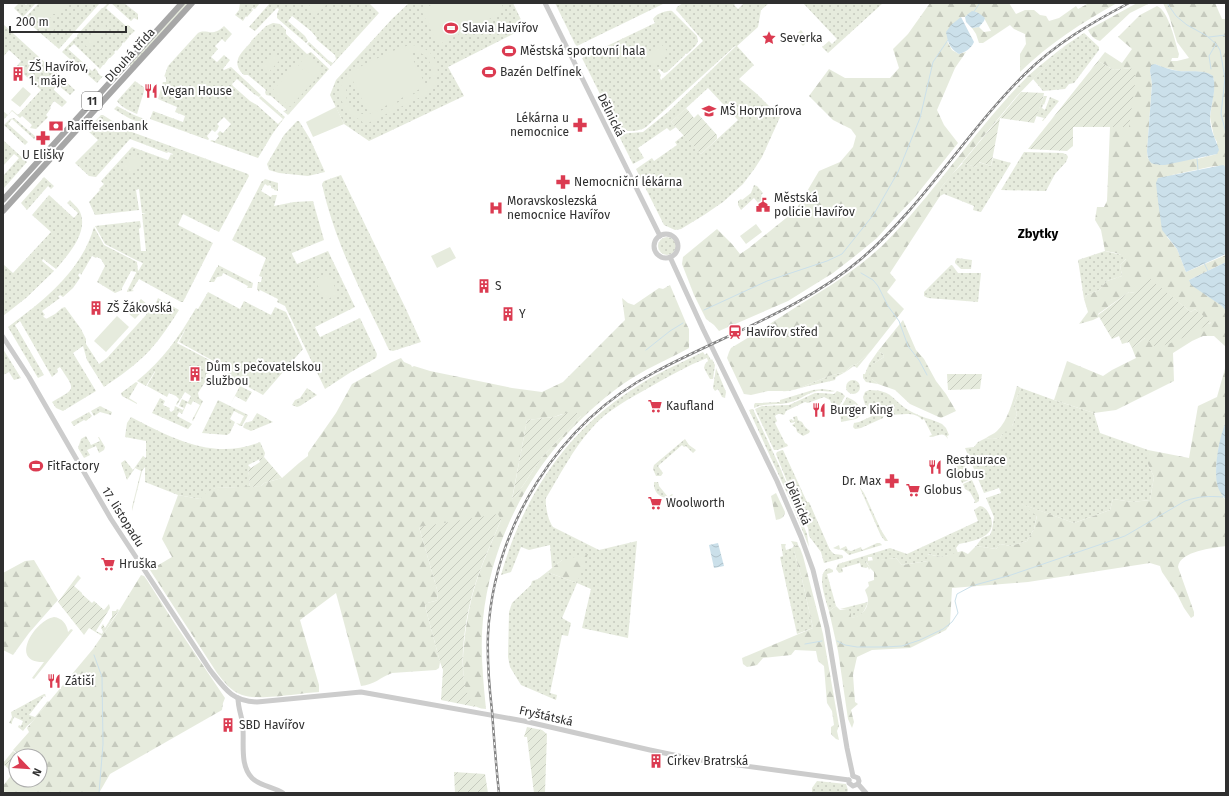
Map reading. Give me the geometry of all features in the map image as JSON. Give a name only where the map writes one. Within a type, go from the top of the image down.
[{"type":"main road","name":"Dlouhá třída","points":[[3,200],[182,3]]},
{"type":"main road","name":"Dlouhá třída","points":[[3,211],[192,3]]},
{"type":"street","name":"Dělnická","points":[[546,3],[660,236]]},
{"type":"street","points":[[669,234],[674,236],[677,240],[677,250],[670,257],[661,256],[656,251],[655,242],[660,236],[669,234]]},
{"type":"street","name":"Dělnická","points":[[670,257],[703,329],[777,480],[813,570],[827,628],[853,776]]},
{"type":"street","name":"17. listopadu","points":[[3,337],[29,377],[111,519],[210,670],[229,693],[238,698]]},
{"type":"street","name":"Fryštátská","points":[[238,698],[257,702],[361,692],[507,718],[693,759],[849,780]]},
{"type":"street","points":[[238,698],[238,707],[243,729],[244,756],[248,772],[256,781],[283,793]]},
{"type":"street","points":[[858,784],[853,786],[849,783],[850,777],[853,776],[858,778],[858,784],[866,793]]},
{"type":"green space","points":[[19,3],[24,3],[26,5],[28,3],[36,3],[23,17],[14,8]]},
{"type":"green space","points":[[39,3],[100,3],[59,49],[24,19]]},
{"type":"green space","points":[[44,3],[70,3],[60,14],[52,14],[47,11],[52,19],[50,21],[56,26],[53,31],[35,14]]},
{"type":"green space","points":[[108,3],[110,3],[106,8],[126,26],[128,25],[135,31],[124,43],[123,42],[117,51],[116,50],[114,52],[115,53],[100,69],[74,44],[68,49],[88,68],[92,71],[95,68],[101,76],[103,76],[97,83],[62,52]]},
{"type":"green space","points":[[111,3],[124,3],[138,14],[138,20],[134,18],[131,21]]},
{"type":"green space","points":[[185,3],[189,3],[131,67],[129,64]]},
{"type":"green space","points":[[240,3],[260,3],[255,9],[252,8],[253,10],[243,21],[235,15],[239,10]]},
{"type":"green space","points":[[270,3],[369,3],[379,13],[331,66],[307,44],[309,42],[333,63],[336,59],[335,55],[316,39],[317,38],[311,31],[292,16],[288,21],[305,36],[308,41],[306,43],[277,18],[279,9],[277,8],[255,31],[249,27]]},
{"type":"green space","points":[[312,3],[324,3],[326,5],[317,14],[308,7]]},
{"type":"green space","name":"Slavia Havířov","points":[[409,3],[513,3],[525,28],[448,67],[464,96],[369,141],[344,124],[330,95],[336,80],[392,19]]},
{"type":"green space","name":"Slavia Havířov","points":[[435,3],[501,3],[505,11],[438,45],[421,10]]},
{"type":"green space","points":[[555,3],[665,3],[577,46]]},
{"type":"green space","points":[[683,3],[736,3],[734,5],[738,9],[744,3],[769,3],[761,10],[758,27],[737,46],[754,65],[739,79],[781,115],[762,157],[743,184],[723,202],[704,215],[681,229],[675,230],[664,225],[636,169],[652,158],[654,161],[677,145],[675,142],[684,135],[701,154],[738,120],[708,88],[671,122],[676,127],[670,131],[667,128],[638,148],[644,158],[633,164],[618,134],[643,132],[668,112],[736,46],[646,127],[633,131],[619,131],[617,130],[612,119],[610,122],[607,117],[611,116],[582,58],[655,23],[653,19],[659,14],[672,11],[697,36],[698,41],[687,54],[686,53],[667,72],[664,73],[659,69],[658,70],[661,75],[661,80],[703,41],[676,10],[677,7]]},
{"type":"green space","points":[[803,3],[883,3],[828,53],[822,47],[829,41],[832,44],[837,39]]},
{"type":"green space","points":[[930,3],[1009,3],[1016,14],[1025,10],[1034,10],[1040,15],[1046,16],[1049,21],[1059,18],[1076,6],[1078,9],[1089,3],[1117,3],[1066,34],[1020,72],[1020,54],[1026,44],[1025,34],[1014,29],[1010,25],[983,43],[979,43],[972,28],[979,27],[984,32],[991,31],[984,18],[976,12],[968,14],[965,17],[961,17],[947,41],[952,50],[959,54],[966,52],[955,68],[937,110],[944,125],[958,143],[914,198],[877,238],[855,256],[833,273],[788,301],[719,331],[706,319],[694,295],[682,264],[683,257],[717,229],[740,254],[796,210],[819,171],[840,162],[853,147],[856,136],[851,129],[833,120],[809,96],[829,69],[845,78],[890,78],[899,68],[893,49],[908,34]]},
{"type":"green space","points":[[1137,3],[1150,3],[1130,13],[1100,41],[1090,34],[1088,30]]},
{"type":"green space","points":[[1163,3],[1215,3],[1222,19],[1226,19],[1226,167],[1214,166],[1172,175],[1167,237],[1177,249],[1186,272],[1226,255],[1226,262],[1189,280],[1222,306],[1226,311],[1226,347],[1214,336],[1203,336],[1192,341],[1173,353],[1174,381],[1116,410],[1094,413],[1054,400],[1067,361],[1103,376],[1136,358],[1132,348],[1145,338],[1211,323],[1195,309],[1191,312],[1167,293],[1129,292],[1098,314],[1099,317],[1079,324],[1088,312],[1084,299],[1087,295],[1099,290],[1107,281],[1122,276],[1120,265],[1126,259],[1126,257],[1116,253],[1105,251],[1101,230],[1095,220],[1097,207],[1104,207],[1107,201],[1110,127],[1129,126],[1131,68],[1114,70],[1098,61],[1105,52],[1122,63],[1132,49],[1118,37],[1140,15],[1157,6],[1165,14],[1168,20],[1179,54],[1178,58],[1172,58],[1171,61],[1189,58],[1177,42],[1169,16]],"holes":[[[1155,64],[1178,71],[1204,72],[1214,79],[1210,117],[1214,137],[1217,142],[1217,154],[1197,159],[1148,159],[1147,151],[1152,84],[1150,71]]]},
{"type":"green space","points":[[105,21],[106,28],[88,48],[83,43]]},
{"type":"green space","points":[[273,23],[280,24],[286,30],[286,34],[307,54],[311,52],[329,69],[288,115],[283,111],[287,110],[271,96],[266,95],[266,90],[248,75],[244,75],[237,62],[238,58],[251,41],[266,26]]},
{"type":"green space","points":[[3,24],[75,90],[70,95],[58,85],[54,89],[67,102],[62,107],[54,101],[46,115],[48,117],[36,129],[30,128],[32,125],[22,116],[20,118],[12,111],[8,115],[12,110],[18,115],[41,90],[15,68],[21,61],[9,50],[3,57]]},
{"type":"green space","points":[[224,26],[232,34],[225,42],[222,39],[215,46],[218,49],[211,57],[217,62],[224,55],[230,60],[223,69],[224,70],[231,67],[261,95],[259,97],[254,94],[237,79],[232,84],[233,86],[278,124],[283,119],[259,98],[261,96],[285,117],[273,133],[258,158],[210,141],[215,141],[219,136],[217,134],[220,131],[223,133],[231,124],[224,117],[217,124],[219,126],[217,130],[215,132],[212,130],[207,136],[209,139],[208,140],[150,119],[153,111],[183,122],[185,116],[175,112],[177,107],[158,99],[163,82],[166,82],[166,78],[165,76],[164,77],[168,66],[198,33],[204,31],[213,32],[220,30]]},
{"type":"green space","points":[[801,30],[809,40],[803,46],[794,36]]},
{"type":"green space","points":[[1084,33],[1099,47],[1099,50],[1074,83],[1069,84],[1065,89],[1043,91],[1033,79],[1066,45]]},
{"type":"green space","points":[[661,44],[669,53],[654,68],[646,60]]},
{"type":"green space","points":[[412,45],[427,50],[436,61],[438,74],[432,89],[433,91],[364,125],[361,120],[353,116],[344,107],[340,95],[344,80],[365,64],[395,50]],"holes":[[[409,51],[424,55],[431,66],[432,73],[426,86]],[[352,79],[369,114],[357,113],[352,109],[346,96],[348,84]],[[426,86],[420,91],[383,110],[369,114]]]},
{"type":"green space","points":[[1066,45],[1016,97],[940,189],[940,196],[890,273],[896,280],[887,292],[904,309],[871,351],[857,364],[851,366],[845,372],[829,376],[797,389],[786,391],[768,391],[751,395],[744,394],[727,358],[731,348],[852,271],[884,244],[921,203],[1009,96],[1028,76]]},
{"type":"green space","points":[[273,53],[280,60],[268,73],[261,66]]},
{"type":"green space","points":[[307,55],[322,68],[314,77],[299,64]]},
{"type":"green space","points":[[1098,61],[1114,70],[1131,68],[1136,77],[1129,127],[1073,127],[1073,146],[1067,151],[1028,149]]},
{"type":"green space","points":[[297,64],[315,80],[290,107],[272,91]]},
{"type":"green space","points":[[135,81],[145,88],[137,114],[123,107],[117,101]]},
{"type":"green space","points":[[23,87],[31,94],[20,107],[11,100]]},
{"type":"green space","points":[[1021,92],[1044,93],[1034,123],[1000,118],[991,166],[979,162],[976,167],[962,163]]},
{"type":"green space","points":[[1044,96],[1047,96],[1042,108],[1045,110],[1050,97],[1059,101],[1042,121],[1044,118],[1036,116]]},
{"type":"green space","points":[[117,106],[147,120],[140,122],[131,119],[114,109]]},
{"type":"green space","points":[[336,107],[344,124],[313,137],[306,122]]},
{"type":"green space","points":[[686,108],[694,118],[698,114],[717,135],[717,139],[701,154],[671,122]]},
{"type":"green space","points":[[3,111],[8,115],[3,120]]},
{"type":"green space","points":[[101,115],[129,131],[248,174],[249,176],[219,232],[183,214],[178,225],[213,243],[183,302],[139,279],[132,290],[134,291],[127,292],[136,273],[131,271],[122,290],[115,293],[97,282],[105,266],[101,259],[92,256],[81,275],[80,273],[78,275],[80,278],[73,288],[63,297],[60,295],[58,297],[60,298],[42,311],[45,315],[43,316],[46,319],[65,307],[81,329],[86,339],[86,344],[99,364],[107,358],[146,315],[152,303],[155,305],[158,298],[179,310],[162,336],[150,350],[134,365],[104,387],[87,360],[83,346],[73,353],[96,391],[63,411],[56,408],[52,402],[66,394],[71,388],[69,381],[60,367],[57,369],[58,372],[52,377],[20,321],[15,325],[44,375],[38,378],[8,327],[47,296],[70,272],[88,243],[94,227],[104,245],[137,262],[138,271],[139,270],[143,263],[105,244],[95,226],[140,221],[141,227],[139,229],[141,251],[146,251],[142,214],[146,213],[142,213],[139,189],[136,190],[139,210],[95,215],[89,202],[104,184],[101,181],[132,147],[168,160],[171,154],[173,154],[130,139],[96,177],[89,176],[75,163],[98,140],[88,131]]},
{"type":"green space","points":[[14,118],[36,137],[34,139],[12,119],[8,124],[28,142],[25,145],[4,125],[10,119]]},
{"type":"green space","points":[[297,121],[299,121],[310,139],[325,172],[308,176],[279,173],[269,170],[267,164],[284,135]]},
{"type":"green space","points":[[3,140],[27,162],[4,188],[3,176],[19,158],[14,154],[3,166]]},
{"type":"green space","points":[[1024,152],[1063,153],[1067,155],[1068,157],[1066,162],[1055,174],[1046,191],[1001,190]]},
{"type":"green space","points":[[133,154],[142,162],[131,174],[122,166]]},
{"type":"green space","points":[[993,158],[1011,163],[981,212],[973,210],[974,206],[944,194],[940,196],[940,189],[963,163],[976,167],[978,162],[991,166]]},
{"type":"green space","points":[[679,171],[691,184],[685,190],[673,176]]},
{"type":"green space","points":[[341,175],[421,342],[393,351],[389,350],[369,309],[334,228],[322,184],[324,181]]},
{"type":"green space","points":[[44,177],[54,186],[51,189],[48,186],[27,210],[21,203]]},
{"type":"green space","points":[[265,179],[278,183],[278,191],[265,184],[261,191],[271,197],[272,195],[277,195],[274,206],[294,202],[313,201],[324,240],[292,254],[297,264],[328,251],[355,307],[315,327],[320,337],[360,318],[377,354],[376,358],[325,389],[285,306],[277,302],[278,299],[260,290],[259,292],[257,289],[258,282],[261,282],[262,277],[259,276],[266,258],[232,240],[262,181]]},
{"type":"green space","points":[[754,185],[757,186],[763,193],[761,195],[764,200],[758,203],[754,198],[741,210],[738,205],[738,201],[741,199],[742,200],[751,193]]},
{"type":"green space","points":[[49,195],[74,218],[78,213],[67,203],[70,200],[78,209],[82,220],[80,235],[76,243],[56,269],[43,259],[42,261],[54,271],[26,298],[3,316],[3,264],[13,273],[51,232],[32,215]]},
{"type":"green space","points":[[756,224],[762,232],[746,244],[740,236]]},
{"type":"green space","points":[[667,237],[673,240],[676,246],[673,252],[667,255],[661,252],[658,246],[661,240]]},
{"type":"green space","points":[[450,247],[456,258],[437,268],[431,256]]},
{"type":"green space","points":[[1105,251],[1126,256],[1126,259],[1120,265],[1122,276],[1107,281],[1099,290],[1087,295],[1084,299],[1078,260]]},
{"type":"green space","points":[[957,258],[972,260],[971,269],[961,269],[955,263]]},
{"type":"green space","points":[[218,265],[253,283],[252,288],[247,288],[248,286],[223,273],[222,276],[217,277],[214,282],[209,282]]},
{"type":"green space","points":[[951,265],[958,273],[981,273],[978,302],[928,298],[924,296],[924,292]]},
{"type":"green space","points":[[327,273],[336,289],[337,294],[325,301],[315,280]]},
{"type":"green space","points":[[1149,278],[1191,312],[1195,309],[1211,322],[1191,334],[1157,348],[1145,338],[1132,348],[1129,342],[1122,344],[1119,336],[1112,339],[1098,315],[1129,292],[1135,293],[1136,285]]},
{"type":"green space","points":[[670,285],[689,329],[689,348],[631,379],[595,406],[570,431],[548,458],[528,487],[511,518],[498,550],[489,584],[483,619],[482,653],[486,709],[477,707],[469,699],[465,685],[463,668],[464,650],[469,612],[475,586],[501,520],[419,527],[438,593],[437,600],[427,603],[425,606],[440,662],[439,668],[436,670],[392,673],[374,683],[361,686],[336,593],[300,620],[319,685],[319,692],[268,697],[249,697],[231,689],[225,683],[150,570],[172,557],[162,539],[178,495],[200,499],[204,494],[215,488],[261,486],[264,483],[282,478],[308,456],[308,453],[336,413],[352,384],[401,358],[412,367],[414,366],[430,371],[512,388],[542,392],[563,382],[625,320],[622,298],[628,303],[634,305],[659,288],[663,289]],"holes":[[[562,414],[581,416],[542,457],[516,496],[512,499],[527,420],[554,417]]]},
{"type":"green space","points":[[208,292],[240,309],[244,301],[271,315],[275,307],[286,312],[303,349],[263,395],[214,368],[217,363],[179,342],[187,326],[177,343],[215,363],[210,373],[206,374],[207,379],[198,393],[199,398],[203,401],[193,421],[192,420],[200,405],[193,401],[191,405],[187,403],[182,414],[179,412],[177,416],[192,424],[188,429],[152,413],[160,398],[165,401],[163,405],[170,408],[169,410],[171,412],[174,410],[175,406],[183,410],[184,408],[179,406],[182,399],[188,402],[191,396],[185,392],[177,405],[176,404],[179,399],[176,396],[169,393],[167,397],[147,386],[155,371],[146,386],[137,381],[155,365],[170,348],[196,308],[198,309]]},
{"type":"green space","points":[[141,299],[148,305],[135,319],[128,313]]},
{"type":"green space","points":[[117,316],[129,327],[106,352],[94,341]]},
{"type":"green space","points":[[903,320],[916,350],[924,359],[936,381],[956,411],[941,418],[910,404],[895,390],[878,384],[869,374],[873,364],[884,357],[883,354],[878,351]]},
{"type":"green space","points":[[3,349],[21,378],[14,380],[9,372],[3,375]]},
{"type":"green space","points":[[871,351],[857,368],[854,366],[846,371],[851,366],[857,364]]},
{"type":"green space","points":[[878,351],[883,354],[884,357],[873,364],[872,379],[878,384],[866,382],[863,378],[863,374],[865,374],[869,364]]},
{"type":"green space","points":[[703,352],[705,355],[707,353],[715,365],[713,379],[710,379],[704,368],[708,361],[707,358],[671,375],[611,411],[597,422],[578,445],[546,498],[547,513],[553,527],[599,550],[637,541],[628,638],[582,628],[591,589],[577,583],[562,560],[552,568],[550,545],[529,550],[521,547],[511,572],[501,575],[510,547],[534,495],[566,448],[585,427],[606,408],[639,385],[675,365]]},
{"type":"green space","points":[[1226,365],[1226,422],[1219,446],[1216,468],[1223,497],[1226,500],[1226,546],[1198,551],[1185,557],[1180,562],[1178,567],[1194,612],[1194,616],[1191,618],[1184,608],[1177,594],[1162,572],[1160,566],[1150,563],[1028,582],[952,588],[950,624],[946,630],[910,648],[872,650],[857,657],[853,675],[855,702],[858,704],[851,710],[854,722],[852,728],[848,719],[838,651],[829,611],[836,606],[840,610],[847,609],[851,612],[851,618],[860,615],[865,610],[868,600],[865,590],[869,586],[868,582],[874,580],[874,572],[866,561],[896,558],[902,565],[928,561],[927,554],[941,557],[962,551],[968,554],[976,546],[996,549],[1000,544],[1011,546],[1027,541],[1034,529],[1037,516],[1019,503],[1074,523],[1110,510],[1113,499],[1132,502],[1150,500],[1154,477],[1148,464],[1148,450],[1189,458],[1198,406],[1217,397]]},
{"type":"green space","points":[[716,368],[726,392],[725,398],[722,397],[718,389],[715,391],[713,388]]},
{"type":"green space","points":[[844,372],[836,377],[835,380],[797,389],[829,376]]},
{"type":"green space","points":[[947,374],[982,374],[980,389],[948,390]]},
{"type":"green space","points":[[853,380],[858,382],[860,387],[858,392],[853,394],[848,392],[846,387],[848,382]]},
{"type":"green space","points":[[136,382],[138,383],[129,398],[137,404],[122,396],[121,393]]},
{"type":"green space","points":[[240,386],[252,392],[246,402],[235,396],[230,405]]},
{"type":"green space","points":[[1017,386],[1021,388],[1014,404],[1017,414],[1011,432],[1003,433],[1000,438],[986,438],[995,433],[1004,422],[1010,410]]},
{"type":"green space","points":[[307,388],[317,395],[300,406],[297,407],[292,405],[295,400],[300,398]]},
{"type":"green space","points":[[1021,388],[1094,413],[1100,433],[1148,450],[1148,464],[1154,477],[1150,500],[1132,502],[1113,499],[1110,510],[1074,523],[1021,504],[1037,515],[1034,529],[1027,541],[1011,546],[1000,544],[996,549],[976,546],[982,538],[990,535],[992,530],[994,517],[986,498],[1001,493],[999,488],[984,493],[965,448],[974,447],[978,442],[986,438],[1000,438],[1003,433],[1012,426],[1017,414],[1014,404]]},
{"type":"green space","points":[[823,389],[835,391],[817,391],[791,402],[763,405],[754,408],[755,403],[780,402],[780,400],[813,390]]},
{"type":"green space","points":[[869,390],[877,390],[888,394],[910,411],[942,424],[946,428],[949,435],[947,436],[948,439],[942,434],[930,437],[929,436],[932,435],[924,419],[922,420],[916,415],[890,415],[883,409],[874,411],[868,410],[863,397],[865,392]]},
{"type":"green space","points":[[837,391],[845,396],[838,408],[830,408],[832,406],[830,400],[824,397],[808,403],[805,402],[786,411],[784,415],[778,414],[775,416],[777,421],[775,423],[788,446],[774,450],[755,409],[762,406],[789,405],[815,393],[834,394]]},
{"type":"green space","points":[[847,397],[857,403],[860,408],[861,415],[856,419],[841,422],[840,409]]},
{"type":"green space","points":[[218,400],[248,415],[242,426],[240,426],[236,423],[240,424],[244,416],[234,411],[230,419],[235,422],[230,433],[227,435],[202,433]]},
{"type":"green space","points":[[100,406],[112,412],[111,415],[100,412],[94,416],[91,411]]},
{"type":"green space","points":[[753,409],[779,465],[807,534],[809,547],[792,504],[749,410]]},
{"type":"green space","points":[[89,412],[92,416],[86,421],[84,420],[74,426],[73,425],[71,422]]},
{"type":"green space","points":[[569,412],[575,412],[581,416],[542,457],[512,500],[527,420],[554,417]]},
{"type":"green space","points":[[881,412],[884,414],[883,418],[861,428],[855,429],[853,427],[854,423]]},
{"type":"green space","points":[[257,413],[273,422],[251,431],[244,428],[245,423],[252,421]]},
{"type":"green space","points":[[797,416],[798,420],[802,422],[810,431],[803,436],[797,432],[796,428],[792,425],[795,422],[791,423],[789,420],[792,419],[793,421],[793,417]]},
{"type":"green space","points":[[131,417],[177,439],[210,448],[226,449],[243,447],[260,442],[265,453],[264,457],[248,465],[250,487],[215,488],[200,499],[178,495],[145,482],[145,467],[142,471],[132,511],[141,471],[135,468],[127,480],[121,463],[125,460],[133,470],[143,456],[146,458],[146,441],[125,437],[127,423]]},
{"type":"green space","points":[[86,436],[91,445],[100,441],[99,437],[105,447],[104,450],[99,453],[96,446],[87,450],[90,455],[84,458],[78,448],[81,439]]},
{"type":"green space","points":[[685,439],[689,445],[696,450],[693,453],[686,446],[684,447],[682,445],[658,466],[663,473],[661,476],[656,476],[653,469],[654,465]]},
{"type":"green space","points":[[782,450],[807,502],[809,502],[830,550],[834,554],[842,555],[843,558],[824,563],[821,552],[809,536],[808,528],[802,514],[800,514],[776,454]]},
{"type":"green space","points":[[264,457],[282,478],[264,483],[261,486],[250,487],[248,465],[251,468],[260,462],[259,459]]},
{"type":"green space","points":[[962,464],[965,466],[971,479],[962,483],[955,467]]},
{"type":"green space","points":[[972,480],[979,496],[979,501],[976,503],[974,503],[975,501],[970,492],[965,489],[963,484]]},
{"type":"green space","points":[[654,482],[658,482],[659,486],[668,497],[672,494],[673,495],[668,498],[665,498],[659,495],[654,488]]},
{"type":"green space","points":[[859,486],[888,541],[885,541],[881,536]]},
{"type":"green space","points":[[776,493],[785,512],[782,518],[776,520],[771,496]]},
{"type":"green space","points":[[980,506],[987,510],[992,521],[991,528],[989,532],[978,539],[959,544],[956,548],[958,553],[941,557],[928,554],[928,561],[902,565],[896,558],[873,561],[872,557],[868,557],[868,561],[866,562],[870,568],[869,570],[868,567],[861,567],[860,563],[842,568],[843,572],[839,573],[836,569],[838,564],[890,548],[907,554],[978,521],[974,510]]},
{"type":"green space","points":[[498,514],[501,520],[475,585],[468,611],[464,641],[463,672],[465,686],[471,701],[476,707],[441,700],[443,670],[425,606],[427,603],[437,600],[438,593],[419,527]]},
{"type":"green space","points":[[791,541],[797,542],[799,547],[797,545],[794,547],[794,551],[813,628],[797,634],[780,557],[783,556],[781,544],[786,544],[786,550],[794,546]]},
{"type":"green space","points":[[877,543],[882,545],[849,555],[843,550],[833,548],[839,545],[840,549],[846,546],[848,550],[851,551],[861,547],[862,550]]},
{"type":"green space","points":[[797,545],[803,556],[823,634],[839,726],[837,731],[839,740],[831,734],[831,727],[834,725],[832,711],[827,703],[824,666],[818,661],[816,651],[795,650],[791,655],[763,658],[757,665],[747,667],[743,664],[742,658],[813,628],[794,551],[794,547]]},
{"type":"green space","points":[[588,554],[577,583],[547,572],[562,560]]},
{"type":"green space","points":[[34,560],[58,600],[29,633],[13,655],[3,650],[3,573],[25,561]]},
{"type":"green space","points":[[829,568],[833,570],[833,572],[827,574],[836,606],[829,611],[822,580],[825,571]]},
{"type":"green space","points":[[547,572],[577,583],[562,618],[571,623],[568,636],[562,635],[550,693],[557,695],[556,700],[521,685],[510,667],[508,657],[509,612],[512,603],[531,585],[532,581],[538,579]]},
{"type":"green space","points":[[78,575],[81,578],[74,586],[82,594],[92,603],[94,601],[104,610],[109,604],[110,608],[96,631],[102,634],[103,632],[101,627],[103,624],[105,628],[112,617],[112,611],[116,611],[117,609],[119,610],[102,636],[89,628],[84,635],[58,602]]},
{"type":"green space","points":[[141,575],[144,576],[225,698],[222,710],[110,774],[99,793],[3,793],[3,786],[8,779],[8,788],[48,788],[48,748],[15,748],[29,732],[27,728],[93,649]]},
{"type":"green space","points":[[868,602],[862,613],[851,618],[847,609],[840,609]]},
{"type":"green space","points":[[54,617],[64,622],[67,626],[68,632],[71,629],[73,630],[34,679],[32,678],[44,662],[33,660],[28,656],[26,649],[28,641],[39,625]]},
{"type":"green space","points":[[44,694],[46,697],[44,696],[29,715],[35,717],[48,701],[49,702],[23,731],[18,727],[19,725],[21,726],[23,721],[14,717],[12,724],[9,723],[12,717],[11,712]]},
{"type":"green space","points":[[527,727],[542,730],[547,734],[545,793],[534,793],[527,737],[524,737]]},
{"type":"green space","points":[[8,757],[8,768],[3,763]]},
{"type":"green space","points":[[454,772],[485,774],[488,793],[455,793]]},
{"type":"green space","points":[[817,781],[846,784],[848,790],[847,793],[812,793],[812,788]]},
{"type":"water","points":[[972,11],[979,13],[985,18],[979,27],[972,28],[966,22],[965,17]]},
{"type":"water","points":[[961,17],[974,42],[968,50],[959,54],[953,49],[947,39],[946,32],[951,25]]},
{"type":"water","points":[[1155,64],[1179,71],[1206,72],[1213,76],[1214,91],[1210,122],[1219,150],[1217,154],[1165,165],[1154,164],[1148,159],[1147,151],[1152,84],[1150,71],[1151,65]]},
{"type":"water","points":[[1223,165],[1226,167],[1226,254],[1186,272],[1177,249],[1162,230],[1156,183],[1158,178]]},
{"type":"water","points":[[1226,262],[1226,311],[1222,306],[1191,285],[1189,280]]},
{"type":"water","points":[[1226,422],[1226,500],[1219,489],[1216,463],[1223,428]]},
{"type":"water","points":[[718,543],[724,566],[714,568],[709,545]]},
{"type":"waterway","points":[[973,13],[980,3]]},
{"type":"waterway","points":[[1167,3],[1176,16],[1187,25],[1207,36],[1220,50],[1225,78],[1221,114],[1226,133]]},
{"type":"waterway","points":[[1209,37],[1226,35]]},
{"type":"waterway","points":[[704,310],[767,281],[827,261],[842,254],[874,214],[898,172],[920,118],[933,62],[948,40]]},
{"type":"waterway","points":[[1211,69],[1209,56],[1216,44]]},
{"type":"waterway","points":[[1197,158],[1198,170]]},
{"type":"waterway","points":[[1204,263],[1208,271]]},
{"type":"waterway","points":[[861,273],[873,280],[878,286],[888,306],[899,321],[908,346],[919,360],[927,375]]},
{"type":"waterway","points":[[646,350],[670,331],[683,323]]},
{"type":"waterway","points":[[975,585],[1011,575],[1125,536],[1185,501],[1213,496],[1223,497]]},
{"type":"waterway","points":[[837,641],[845,645],[857,647],[885,647],[902,646],[920,640],[943,629],[952,622],[958,613],[955,601],[957,594],[972,586]]},
{"type":"waterway","points":[[805,644],[822,641]]},
{"type":"waterway","points":[[94,655],[102,677],[103,744],[99,793]]},
{"type":"railway","points":[[499,793],[488,663],[488,634],[493,594],[503,555],[518,517],[537,482],[561,449],[589,419],[620,393],[655,372],[788,307],[838,277],[861,259],[884,238],[905,215],[983,120],[1025,74],[1049,53],[1074,35],[1129,3]]},
{"type":"place","name":"Slavia Havířov","points":[[451,28]]},
{"type":"place","name":"Severka","points":[[769,38]]},
{"type":"place","name":"Městská sportovní hala","points":[[509,51]]},
{"type":"place","name":"Bazén Delfínek","points":[[489,72]]},
{"type":"place","name":"ZŠ Havířov, 1. máje","points":[[18,74]]},
{"type":"place","name":"Vegan House","points":[[151,91]]},
{"type":"place","name":"MŠ Horymírova","points":[[709,111]]},
{"type":"place","name":"Lékárna u nemocnice","points":[[580,125]]},
{"type":"place","name":"Raiffeisenbank","points":[[56,126]]},
{"type":"place","name":"U Elišky","points":[[43,138]]},
{"type":"place","name":"Nemocniční lékárna","points":[[563,182]]},
{"type":"place","name":"Městská policie Havířov","points":[[763,205]]},
{"type":"place","name":"Moravskoslezská nemocnice Havířov","points":[[496,208]]},
{"type":"place","name":"S","points":[[484,286]]},
{"type":"place","name":"ZŠ Žákovská","points":[[96,308]]},
{"type":"place","name":"Y","points":[[508,314]]},
{"type":"place","name":"Havířov střed","points":[[735,332]]},
{"type":"place","name":"Dům s pečovatelskou službou","points":[[195,374]]},
{"type":"place","name":"Kaufland","points":[[655,406]]},
{"type":"place","name":"Burger King","points":[[819,410]]},
{"type":"place","name":"FitFactory","points":[[36,466]]},
{"type":"place","name":"Restaurace Globus","points":[[935,467]]},
{"type":"place","name":"Dr. Max","points":[[892,481]]},
{"type":"place","name":"Globus","points":[[913,490]]},
{"type":"place","name":"Woolworth","points":[[655,503]]},
{"type":"place","name":"Hruška","points":[[108,564]]},
{"type":"place","name":"Zátiší","points":[[54,681]]},
{"type":"place","name":"SBD Havířov","points":[[228,725]]},
{"type":"place","name":"Církev Bratrská","points":[[656,761]]},
{"type":"district","name":"Zbytky","points":[[1038,233]]}]
